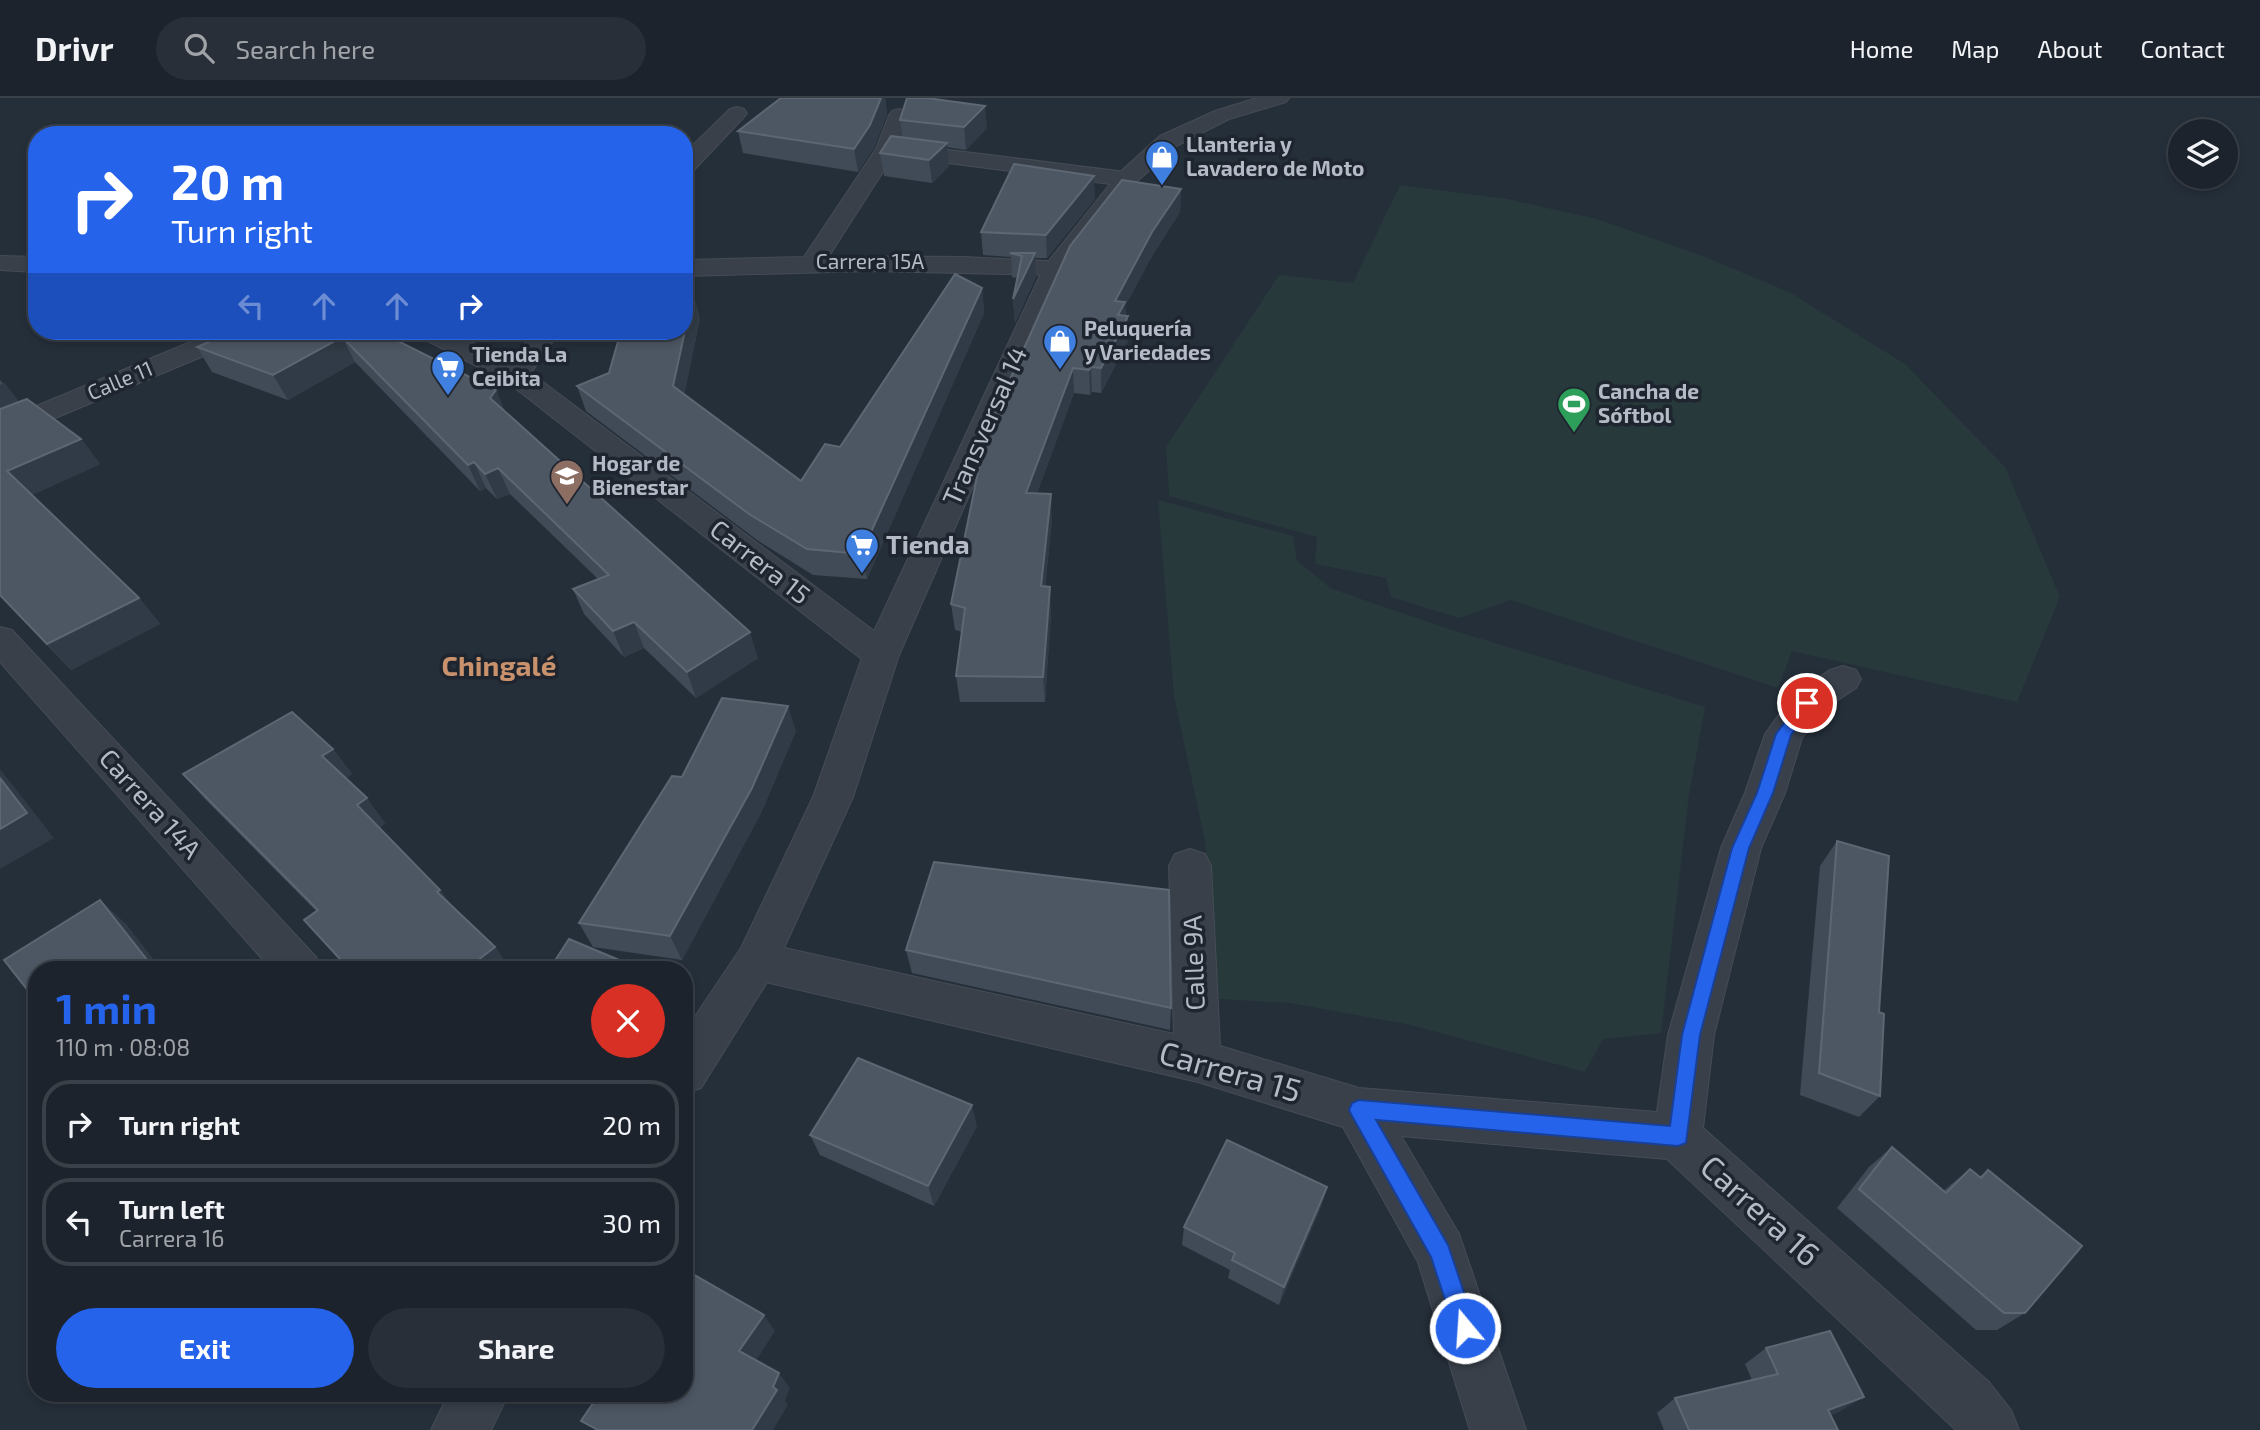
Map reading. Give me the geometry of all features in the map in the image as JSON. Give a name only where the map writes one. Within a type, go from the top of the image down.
[{"type":"street","name":"Transversal 14","points":[[693,1059],[757,961],[833,797],[881,655],[1057,267],[1126,179],[1168,141],[1222,115],[1279,98]]},
{"type":"street","points":[[693,158],[737,113]]},
{"type":"street","points":[[813,262],[887,149],[899,115]]},
{"type":"street","points":[[887,149],[1126,179]]},
{"type":"street","name":"Carrera 15A","points":[[693,268],[813,262],[930,262],[1057,267]]},
{"type":"street","points":[[0,263],[28,265]]},
{"type":"street","name":"Calle 11","points":[[0,432],[219,340]]},
{"type":"street","name":"Carrera 15","points":[[447,340],[516,375],[881,655]]},
{"type":"street","points":[[516,375],[541,340]]},
{"type":"street","name":"Carrera 14A","points":[[0,639],[292,961]]},
{"type":"street","name":"Carrera 16","points":[[1843,679],[1807,703],[1784,734],[1765,793],[1741,848],[1691,1035],[1678,1137],[1969,1402],[1992,1430]]},
{"type":"street","name":"Calle 9A","points":[[1190,866],[1198,1060]]},
{"type":"street","name":"Carrera 15","points":[[757,961],[1198,1060],[1359,1110],[1678,1137]]},
{"type":"street","points":[[1359,1110],[1441,1252],[1498,1430]]},
{"type":"street","points":[[459,1430],[476,1402]]},
{"type":"shaded area","name":"Cancha de Sóftbol","points":[[1400,185],[1507,199],[1597,219],[1700,255],[1789,292],[1905,364],[2005,467],[2060,597],[2017,702],[1792,651],[1778,688],[1511,600],[1459,618],[1391,597],[1386,578],[1315,564],[1317,537],[1169,496],[1166,447],[1279,275],[1353,283]]},
{"type":"shaded area","points":[[1158,500],[1293,536],[1297,561],[1332,589],[1449,629],[1705,707],[1689,795],[1661,1033],[1603,1039],[1585,1072],[1411,1025],[1290,1003],[1219,999],[1205,841],[1174,696]]},
{"type":"building","points":[[781,98],[881,98],[870,125],[854,149],[738,131]]},
{"type":"building","points":[[907,98],[985,106],[964,127],[900,120]]},
{"type":"building","points":[[891,136],[947,143],[929,160],[880,153]]},
{"type":"building","points":[[1014,164],[1094,176],[1046,235],[981,232]]},
{"type":"building","points":[[1122,180],[1181,189],[1152,232],[1115,301],[1125,302],[1118,315],[1128,316],[1101,368],[1073,368],[1026,493],[1051,494],[1041,586],[1050,587],[1043,677],[956,676],[965,608],[951,604],[986,433],[1070,246]]},
{"type":"building","points":[[1010,253],[1035,253],[1013,299],[1022,256]]},
{"type":"building","points":[[955,274],[982,288],[861,554],[807,549],[749,514],[577,386],[609,373],[618,340],[683,340],[673,386],[801,481],[825,444],[840,447]]},
{"type":"building","points":[[214,340],[337,340],[273,375],[197,347]]},
{"type":"building","points":[[345,340],[396,340],[496,390],[490,398],[750,632],[687,672],[634,622],[613,631],[573,589],[609,575],[498,468],[485,474],[474,462],[468,465]]},
{"type":"building","points":[[27,399],[81,439],[7,471],[139,598],[47,644],[0,595],[0,409]]},
{"type":"building","points":[[722,698],[788,706],[752,788],[670,936],[579,923],[672,776],[682,777]]},
{"type":"building","points":[[292,712],[333,749],[322,756],[367,798],[357,805],[440,890],[437,892],[495,947],[477,961],[342,961],[304,920],[318,910],[183,774]]},
{"type":"building","points":[[0,778],[27,813],[0,829]]},
{"type":"building","points":[[1837,841],[1889,856],[1879,1012],[1884,1014],[1880,1096],[1819,1073]]},
{"type":"building","points":[[934,862],[1169,890],[1171,1008],[906,950]]},
{"type":"building","points":[[100,900],[148,961],[28,961],[28,991],[4,960]]},
{"type":"building","points":[[569,939],[622,961],[555,961]]},
{"type":"building","points":[[858,1058],[972,1105],[928,1186],[810,1135]]},
{"type":"building","points":[[1227,1140],[1327,1187],[1284,1287],[1232,1260],[1235,1253],[1184,1227]]},
{"type":"building","points":[[1892,1147],[1946,1193],[1970,1169],[1981,1178],[1988,1170],[2082,1246],[2025,1313],[2004,1313],[1859,1189]]},
{"type":"building","points":[[693,1274],[764,1315],[739,1351],[779,1373],[773,1387],[777,1390],[752,1430],[598,1430],[581,1421],[594,1402],[693,1402]]},
{"type":"building","points":[[1830,1331],[1864,1397],[1828,1410],[1838,1430],[1689,1430],[1675,1398],[1778,1374],[1766,1348]]},
{"type":"place","name":"Llanteria y Lavadero de Moto","points":[[1162,187]]},
{"type":"place","name":"Peluquería y Variedades","points":[[1060,371]]},
{"type":"place","name":"Tienda La Ceibita","points":[[448,397]]},
{"type":"place","name":"Cancha de Sóftbol","points":[[1574,434]]},
{"type":"place","name":"Hogar de Bienestar","points":[[567,506]]},
{"type":"place","name":"Tienda","points":[[862,575]]},
{"type":"district","name":"Chingalé","points":[[499,666]]},
{"type":"route","points":[[1465,1328],[1441,1252],[1359,1110],[1678,1137],[1691,1035],[1741,848],[1765,793],[1784,734],[1807,703]]}]
